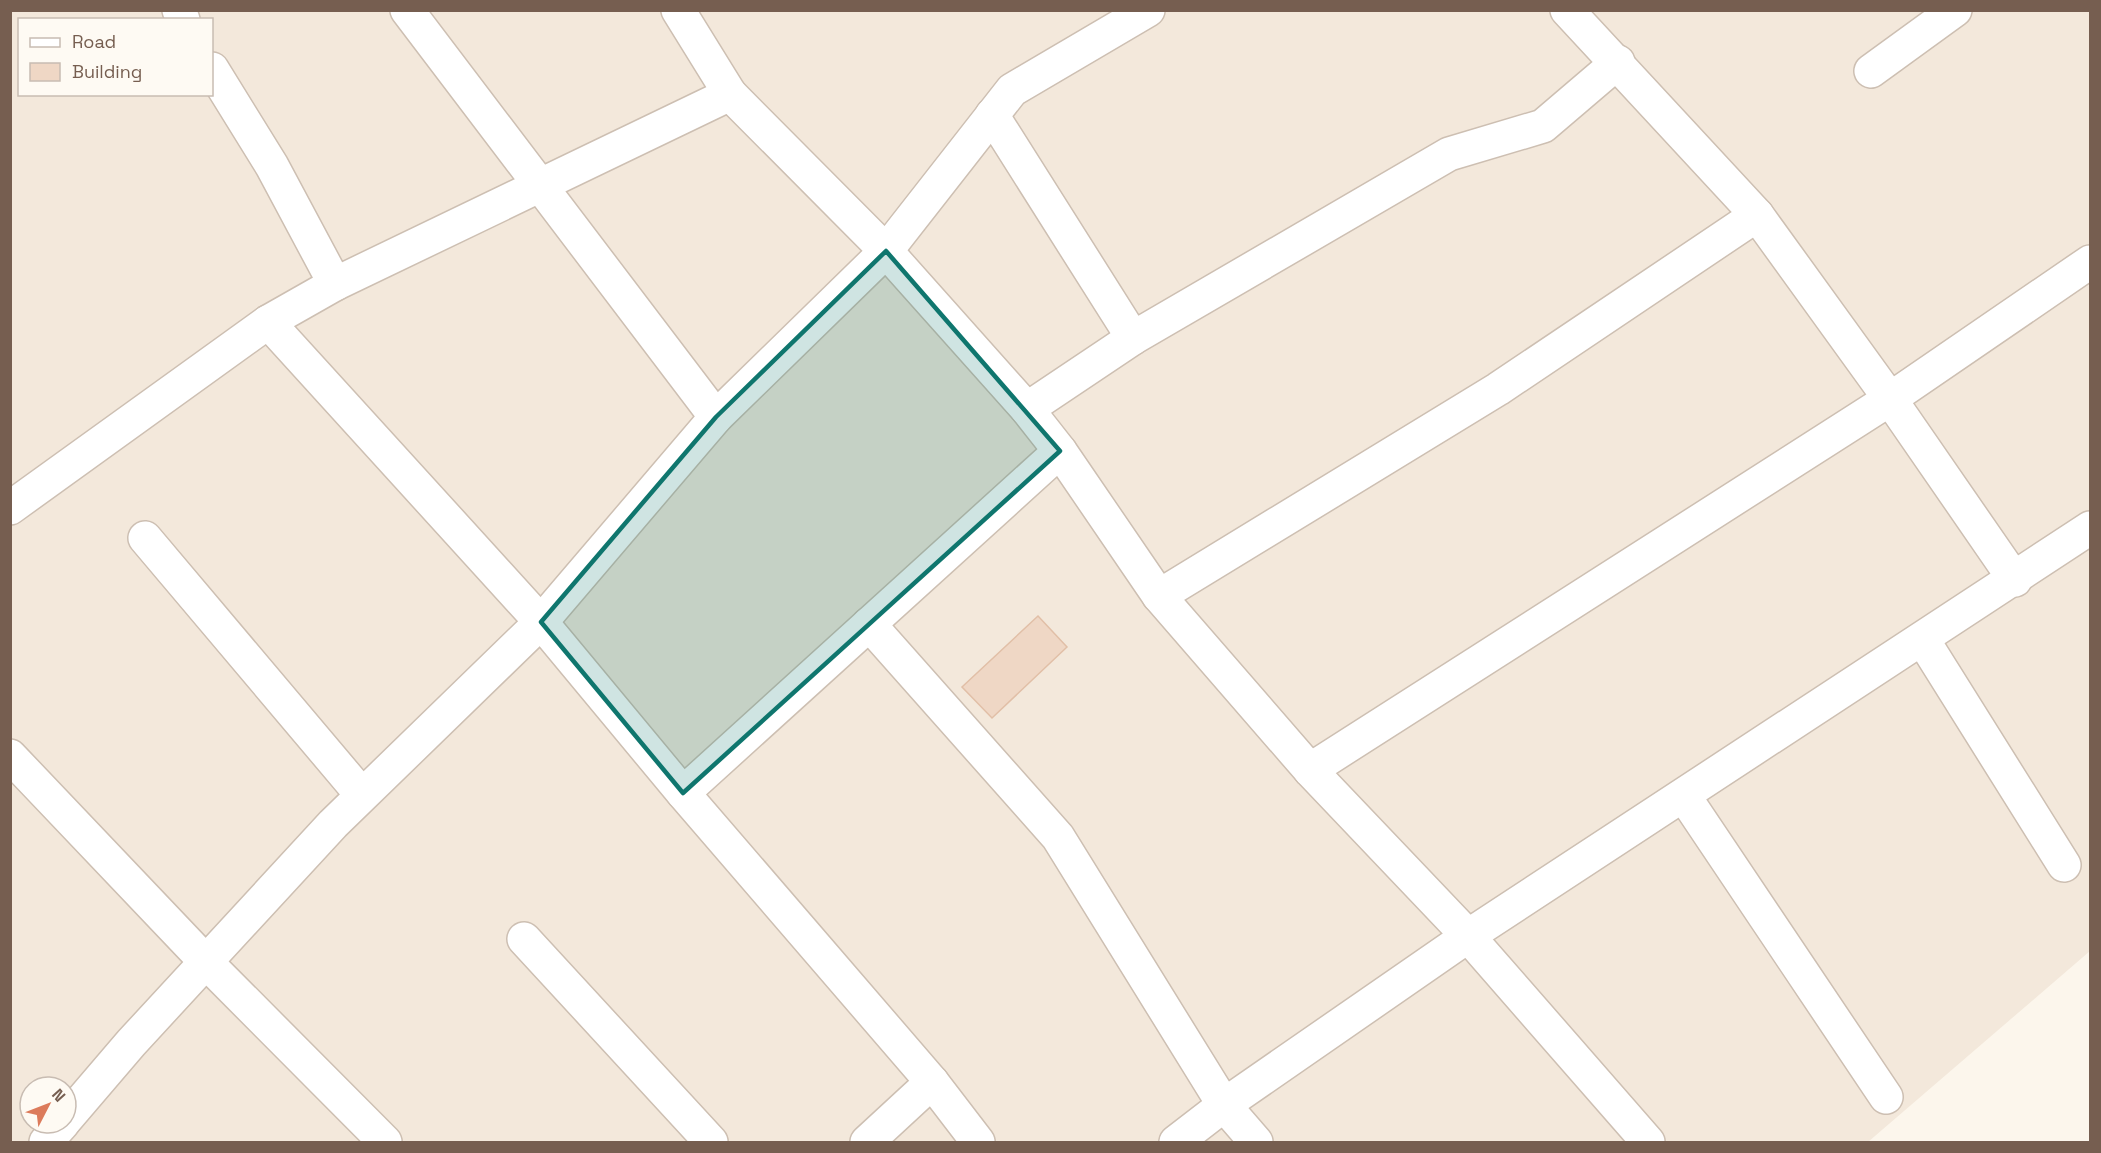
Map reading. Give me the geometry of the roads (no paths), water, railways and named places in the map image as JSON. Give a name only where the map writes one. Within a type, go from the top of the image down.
[{"type":"street","points":[[408,10],[538,186],[716,417]]},
{"type":"street","points":[[678,10],[730,94],[886,250],[1027,409],[1060,452],[1160,596],[1310,770],[1468,936],[1648,1143]]},
{"type":"street","points":[[78,1106],[206,962],[362,795],[541,622],[716,417],[886,250],[1012,90],[1148,10]]},
{"type":"street","points":[[1567,10],[1618,62],[1757,215],[1890,399],[2015,580]]},
{"type":"street","points":[[1871,71],[1955,10]]},
{"type":"street","points":[[1027,409],[1133,338],[1449,154],[1543,126],[1618,62]]},
{"type":"street","points":[[213,71],[272,166],[334,284]]},
{"type":"street","points":[[10,508],[268,322],[334,284],[730,94]]},
{"type":"street","points":[[992,115],[1133,338]]},
{"type":"street","points":[[1160,596],[1498,389],[1757,215]]},
{"type":"street","points":[[1310,770],[1890,399],[2091,262]]},
{"type":"street","points":[[268,322],[541,622],[683,793],[932,1082],[978,1143]]},
{"type":"street","points":[[683,793],[1060,452]]},
{"type":"street","points":[[1176,1143],[1224,1105],[1468,936],[2015,580],[2091,528]]},
{"type":"street","points":[[145,538],[362,795]]},
{"type":"street","points":[[869,624],[1058,837],[1224,1105],[1256,1143]]},
{"type":"street","points":[[1923,640],[2064,865]]},
{"type":"street","points":[[10,756],[206,962],[385,1143]]},
{"type":"street","points":[[1684,796],[1886,1096]]},
{"type":"street","points":[[524,939],[711,1143]]},
{"type":"street","points":[[867,1143],[932,1082]]}]
